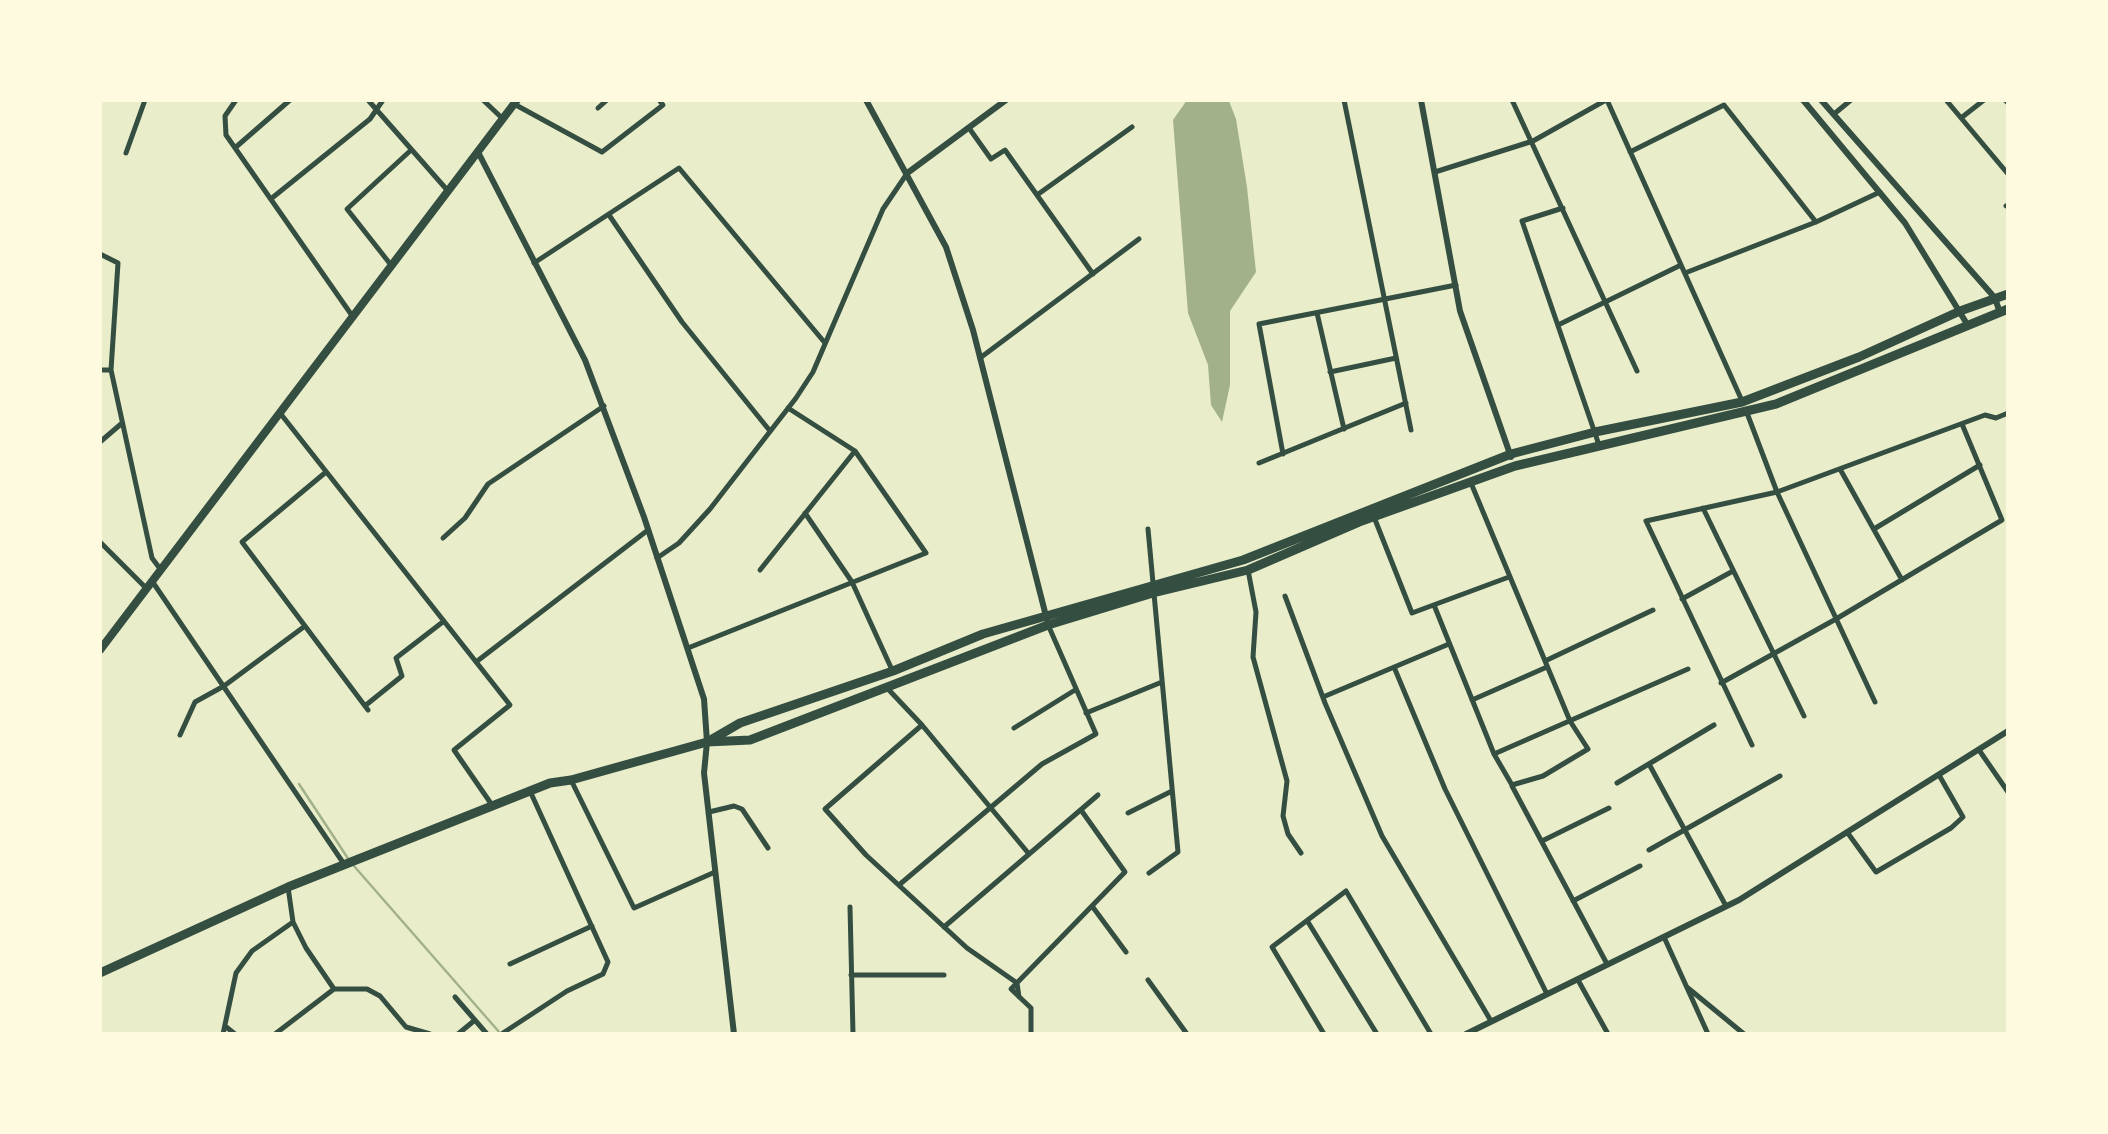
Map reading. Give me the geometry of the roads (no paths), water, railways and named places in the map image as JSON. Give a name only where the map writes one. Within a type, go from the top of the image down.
[{"type":"highway","points":[[1152,589],[1248,570],[1514,466],[1744,406],[1960,311],[2008,294]]},
{"type":"highway","points":[[707,742],[740,722],[893,671],[982,634],[1047,620],[1243,560],[1510,454],[1595,432],[1776,404],[2004,311]]},
{"type":"highway","points":[[100,974],[288,887],[530,790],[707,742],[750,740],[1047,620]]},
{"type":"main road","points":[[100,650],[516,102]]},
{"type":"street","points":[[126,154],[145,100]]},
{"type":"street","points":[[236,100],[225,116],[226,135],[353,316]]},
{"type":"street","points":[[236,148],[290,100]]},
{"type":"street","points":[[368,100],[448,192]]},
{"type":"street","points":[[272,198],[370,119],[383,100]]},
{"type":"street","points":[[482,100],[503,118]]},
{"type":"street","points":[[598,108],[607,100]]},
{"type":"street","points":[[516,102],[602,152],[663,104],[658,100]]},
{"type":"street","points":[[866,100],[946,246],[980,358],[1047,620],[1096,734],[1042,764],[899,885]]},
{"type":"street","points":[[657,558],[679,543],[710,510],[813,372],[883,208],[906,174],[1006,100]]},
{"type":"street","points":[[1344,100],[1411,430]]},
{"type":"street","points":[[1421,100],[1460,310],[1514,466]]},
{"type":"street","points":[[1512,100],[1638,371]]},
{"type":"street","points":[[1435,172],[1533,141],[1607,100],[1744,406],[1777,492],[1875,702]]},
{"type":"street","points":[[1802,100],[1906,222],[1967,324]]},
{"type":"street","points":[[1821,100],[2004,311]]},
{"type":"street","points":[[1834,114],[1852,100]]},
{"type":"street","points":[[1946,100],[2008,174]]},
{"type":"street","points":[[1962,118],[1984,100]]},
{"type":"street","points":[[1630,152],[1724,105],[1816,222]]},
{"type":"street","points":[[1037,195],[1132,127]]},
{"type":"street","points":[[968,128],[991,158],[1005,150],[1093,274]]},
{"type":"street","points":[[392,266],[347,209],[410,151]]},
{"type":"street","points":[[478,152],[585,360],[648,530],[704,699],[704,773],[734,1034]]},
{"type":"street","points":[[534,263],[680,168],[825,344]]},
{"type":"street","points":[[1685,273],[1816,222],[1880,192]]},
{"type":"street","points":[[1563,208],[1522,221],[1599,445]]},
{"type":"street","points":[[609,214],[682,322],[770,431]]},
{"type":"street","points":[[980,358],[1140,240]]},
{"type":"street","points":[[100,254],[118,263],[119,268],[111,370],[152,558],[161,570]]},
{"type":"street","points":[[1558,325],[1681,265]]},
{"type":"street","points":[[1283,454],[1260,324],[1456,284]]},
{"type":"street","points":[[1317,312],[1344,428]]},
{"type":"street","points":[[1330,372],[1396,358]]},
{"type":"street","points":[[100,370],[111,370]]},
{"type":"street","points":[[1259,463],[1406,403]]},
{"type":"street","points":[[443,538],[465,518],[488,484],[604,406]]},
{"type":"street","points":[[688,648],[926,553],[855,451],[788,408]]},
{"type":"street","points":[[1752,744],[1646,520],[1777,492],[1985,415],[1996,418],[2008,413]]},
{"type":"street","points":[[280,414],[510,706],[454,750],[492,805]]},
{"type":"street","points":[[100,442],[121,424]]},
{"type":"street","points":[[1721,684],[2002,520],[1962,424]]},
{"type":"street","points":[[760,570],[855,451]]},
{"type":"street","points":[[1874,529],[1980,465]]},
{"type":"street","points":[[1840,469],[1902,580]]},
{"type":"street","points":[[326,472],[242,542],[367,708],[402,676],[396,658],[444,621]]},
{"type":"street","points":[[1470,482],[1570,722],[1588,749],[1544,776],[1512,785]]},
{"type":"street","points":[[1703,508],[1804,716]]},
{"type":"street","points":[[805,514],[852,582],[898,682]]},
{"type":"street","points":[[1374,518],[1412,613],[1510,577]]},
{"type":"street","points":[[1148,528],[1178,852],[1149,873]]},
{"type":"street","points":[[476,662],[648,530]]},
{"type":"street","points":[[100,542],[150,585],[348,863]]},
{"type":"street","points":[[1248,570],[1256,612],[1253,657],[1286,781],[1283,816],[1288,834],[1301,853]]},
{"type":"street","points":[[1682,599],[1733,570]]},
{"type":"street","points":[[1284,596],[1382,836],[1491,1021]]},
{"type":"street","points":[[1434,605],[1494,754],[1607,964]]},
{"type":"street","points":[[1472,700],[1653,610]]},
{"type":"street","points":[[180,735],[196,702],[305,626]]},
{"type":"street","points":[[1323,697],[1449,644]]},
{"type":"street","points":[[1394,667],[1444,789],[1547,994]]},
{"type":"street","points":[[1494,754],[1688,669]]},
{"type":"street","points":[[1086,713],[1162,682]]},
{"type":"street","points":[[886,687],[1029,854]]},
{"type":"street","points":[[1014,728],[1074,690]]},
{"type":"street","points":[[922,725],[825,809],[866,855],[967,948],[1017,983]]},
{"type":"street","points":[[1618,783],[1714,725]]},
{"type":"street","points":[[1466,1034],[1726,906],[2008,731]]},
{"type":"street","points":[[1979,750],[2008,792]]},
{"type":"street","points":[[1649,764],[1726,906]]},
{"type":"street","points":[[1847,832],[1876,872],[1952,828],[1963,817],[1939,775]]},
{"type":"street","points":[[1649,850],[1780,776]]},
{"type":"street","points":[[571,780],[634,908],[715,872]]},
{"type":"street","points":[[504,1032],[602,974],[608,962],[530,790]]},
{"type":"street","points":[[1128,813],[1172,791]]},
{"type":"street","points":[[944,927],[1098,795]]},
{"type":"street","points":[[708,812],[734,806],[742,809],[768,848]]},
{"type":"street","points":[[1542,842],[1609,808]]},
{"type":"street","points":[[1031,1034],[1031,1008],[1011,989],[1125,872],[1081,810]]},
{"type":"street","points":[[1573,900],[1640,866]]},
{"type":"street","points":[[288,887],[294,922],[306,948],[334,989]]},
{"type":"street","points":[[1324,1034],[1272,947],[1346,891],[1431,1034]]},
{"type":"street","points":[[1092,906],[1126,952]]},
{"type":"street","points":[[850,907],[853,1034]]},
{"type":"street","points":[[235,1034],[224,1030],[236,973],[252,952],[294,922]]},
{"type":"street","points":[[1308,922],[1378,1034]]},
{"type":"street","points":[[510,964],[592,926]]},
{"type":"street","points":[[1664,937],[1708,1034]]},
{"type":"street","points":[[852,975],[944,975]]},
{"type":"street","points":[[1578,979],[1608,1034]]},
{"type":"street","points":[[1148,980],[1187,1034]]},
{"type":"street","points":[[1686,986],[1744,1034]]},
{"type":"street","points":[[275,1034],[334,989],[368,989],[380,996],[405,1030],[430,1034]]},
{"type":"street","points":[[455,996],[487,1034]]},
{"type":"street","points":[[458,1034],[475,1020]]},
{"type":"waterway","points":[[299,784],[349,860]]},
{"type":"waterway","points":[[354,866],[500,1033]]}]
